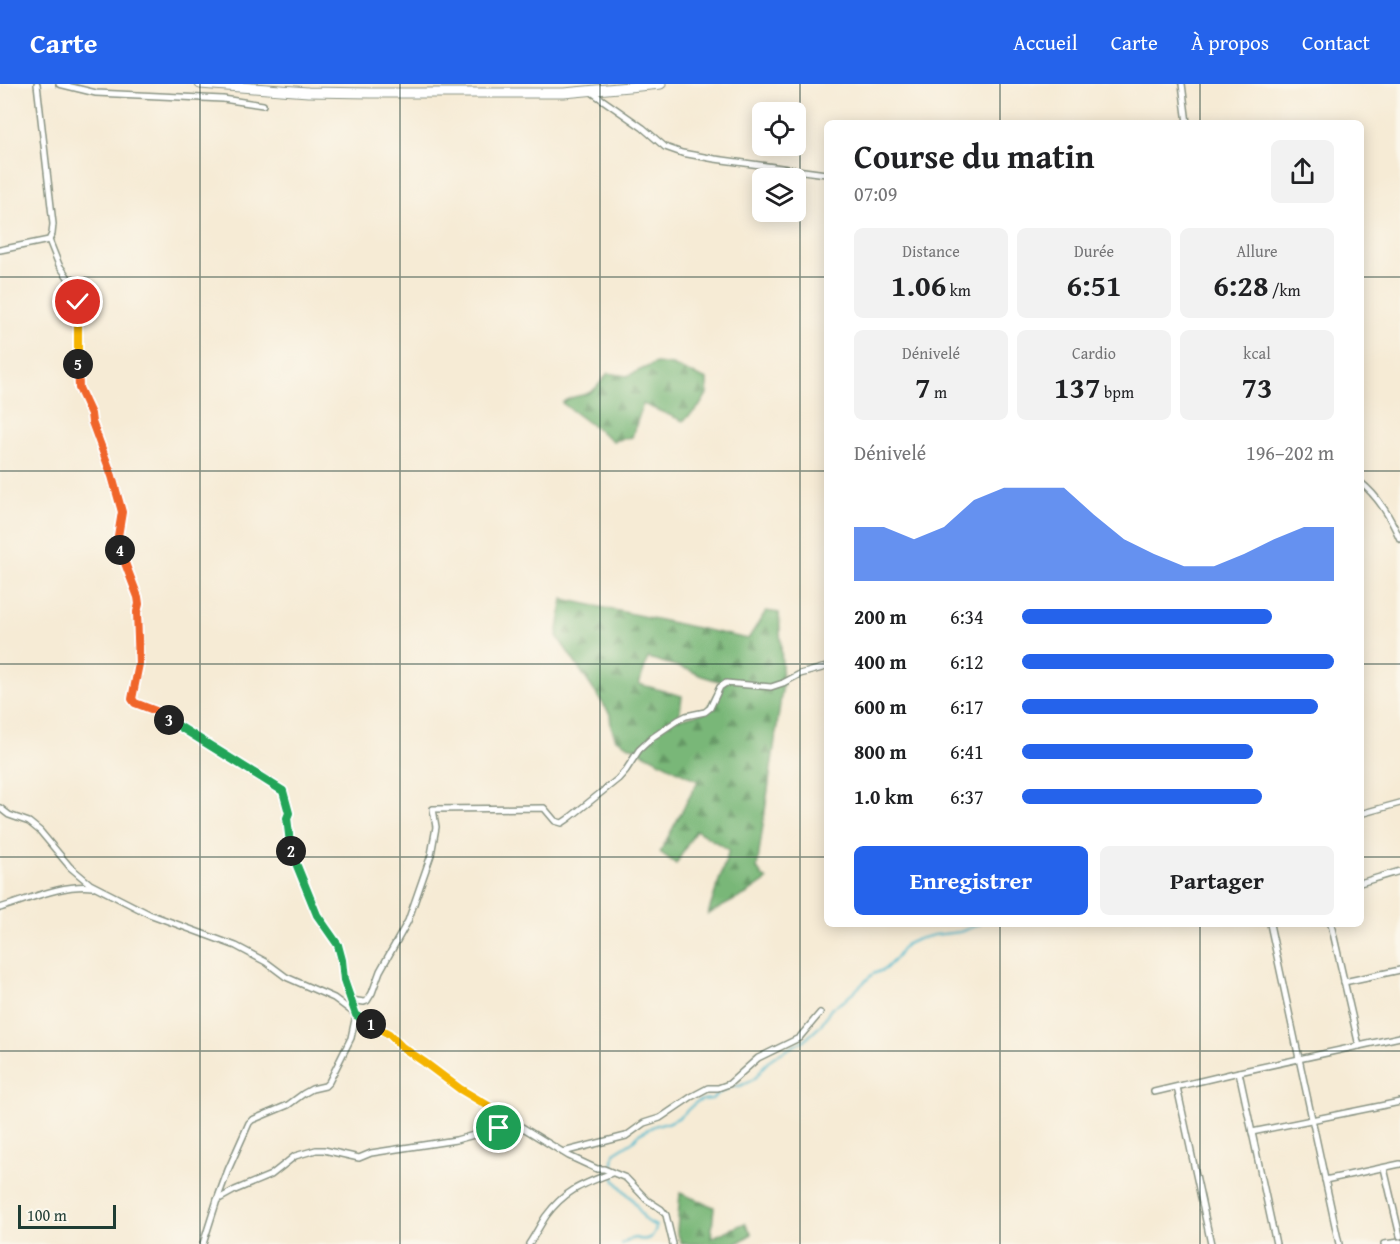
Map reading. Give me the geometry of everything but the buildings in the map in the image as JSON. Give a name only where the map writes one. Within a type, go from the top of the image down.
[{"type":"highway","points":[[200,84],[308,92],[371,93],[564,93],[661,84]]},
{"type":"street","points":[[37,84],[53,224],[49,240],[78,302],[79,388],[91,414],[112,476],[122,512],[117,542],[138,597],[139,664],[132,699],[135,703],[156,711],[283,791],[289,813],[287,818],[291,852],[317,915],[338,945],[344,980],[356,1015],[351,1038],[329,1082],[249,1123],[228,1170],[203,1244]]},
{"type":"street","points":[[59,84],[96,93],[223,99],[264,105]]},
{"type":"street","points":[[1182,84],[1187,120]]},
{"type":"street","points":[[589,90],[643,128],[665,147],[682,153],[715,159],[824,174]]},
{"type":"street","points":[[0,250],[49,240]]},
{"type":"street","points":[[1364,485],[1371,490],[1392,520],[1400,539]]},
{"type":"street","points":[[351,1000],[367,1001],[380,971],[408,921],[431,855],[436,827],[433,809],[544,808],[555,821],[562,823],[618,779],[639,750],[653,737],[678,720],[705,712],[710,708],[720,687],[726,683],[771,687],[800,674],[824,668]]},
{"type":"street","points":[[1364,813],[1400,803]]},
{"type":"street","points":[[0,808],[9,815],[29,822],[40,831],[70,867],[90,884],[149,914],[236,946],[286,976],[334,998],[356,1015],[389,1034],[402,1047],[460,1089],[563,1152],[597,1169],[604,1169],[626,1178],[647,1200],[666,1215],[673,1244]]},
{"type":"street","points":[[1364,882],[1400,872]]},
{"type":"street","points":[[0,908],[66,888],[98,887]]},
{"type":"street","points":[[1271,927],[1339,1244]]},
{"type":"street","points":[[1333,927],[1359,1046]]},
{"type":"street","points":[[1344,982],[1400,970]]},
{"type":"street","points":[[563,1152],[626,1136],[644,1123],[660,1118],[708,1088],[718,1088],[729,1083],[758,1058],[799,1038],[820,1013]]},
{"type":"street","points":[[1154,1092],[1400,1037]]},
{"type":"street","points":[[1239,1072],[1276,1244]]},
{"type":"street","points":[[1177,1087],[1211,1244]]},
{"type":"street","points":[[1252,1132],[1400,1102]]},
{"type":"street","points":[[217,1200],[271,1175],[295,1156],[316,1150],[359,1158],[456,1140],[517,1123]]},
{"type":"street","points":[[1325,1180],[1400,1164]]},
{"type":"street","points":[[1384,1168],[1400,1236]]},
{"type":"street","points":[[529,1244],[545,1218],[568,1193],[612,1173]]},
{"type":"street","points":[[1384,1244],[1400,1242]]},
{"type":"green space","points":[[656,363],[672,365],[707,380],[707,394],[699,407],[683,421],[643,404],[632,437],[613,441],[562,403],[593,391],[608,373],[627,376]]},
{"type":"green space","points":[[563,599],[748,639],[766,611],[779,613],[783,683],[757,868],[767,880],[708,914],[729,850],[696,830],[676,864],[660,852],[698,781],[616,739],[611,726],[610,714],[557,636]],"holes":[[[648,658],[725,683],[705,712],[679,719],[682,696],[639,684]]]},
{"type":"green space","points":[[680,1193],[714,1207],[711,1238],[745,1223],[752,1234],[736,1244],[682,1244],[677,1232]]},
{"type":"waterway","points":[[622,1244],[635,1238],[643,1240],[649,1238],[654,1234],[656,1226],[646,1221],[633,1200],[615,1181],[612,1173],[614,1153],[633,1141],[639,1134],[680,1117],[695,1103],[712,1099],[732,1086],[740,1086],[754,1079],[772,1058],[806,1039],[820,1026],[831,1009],[845,1000],[873,974],[885,969],[905,945],[918,939],[960,932],[972,927]]},
{"type":"route","points":[[78,302],[79,388],[91,414],[122,512],[117,542],[139,604],[137,612],[139,664],[132,699],[135,703],[156,711],[283,791],[289,813],[287,818],[291,852],[317,915],[338,945],[344,980],[356,1015],[389,1034],[402,1047],[460,1089],[517,1123],[499,1128]]}]
